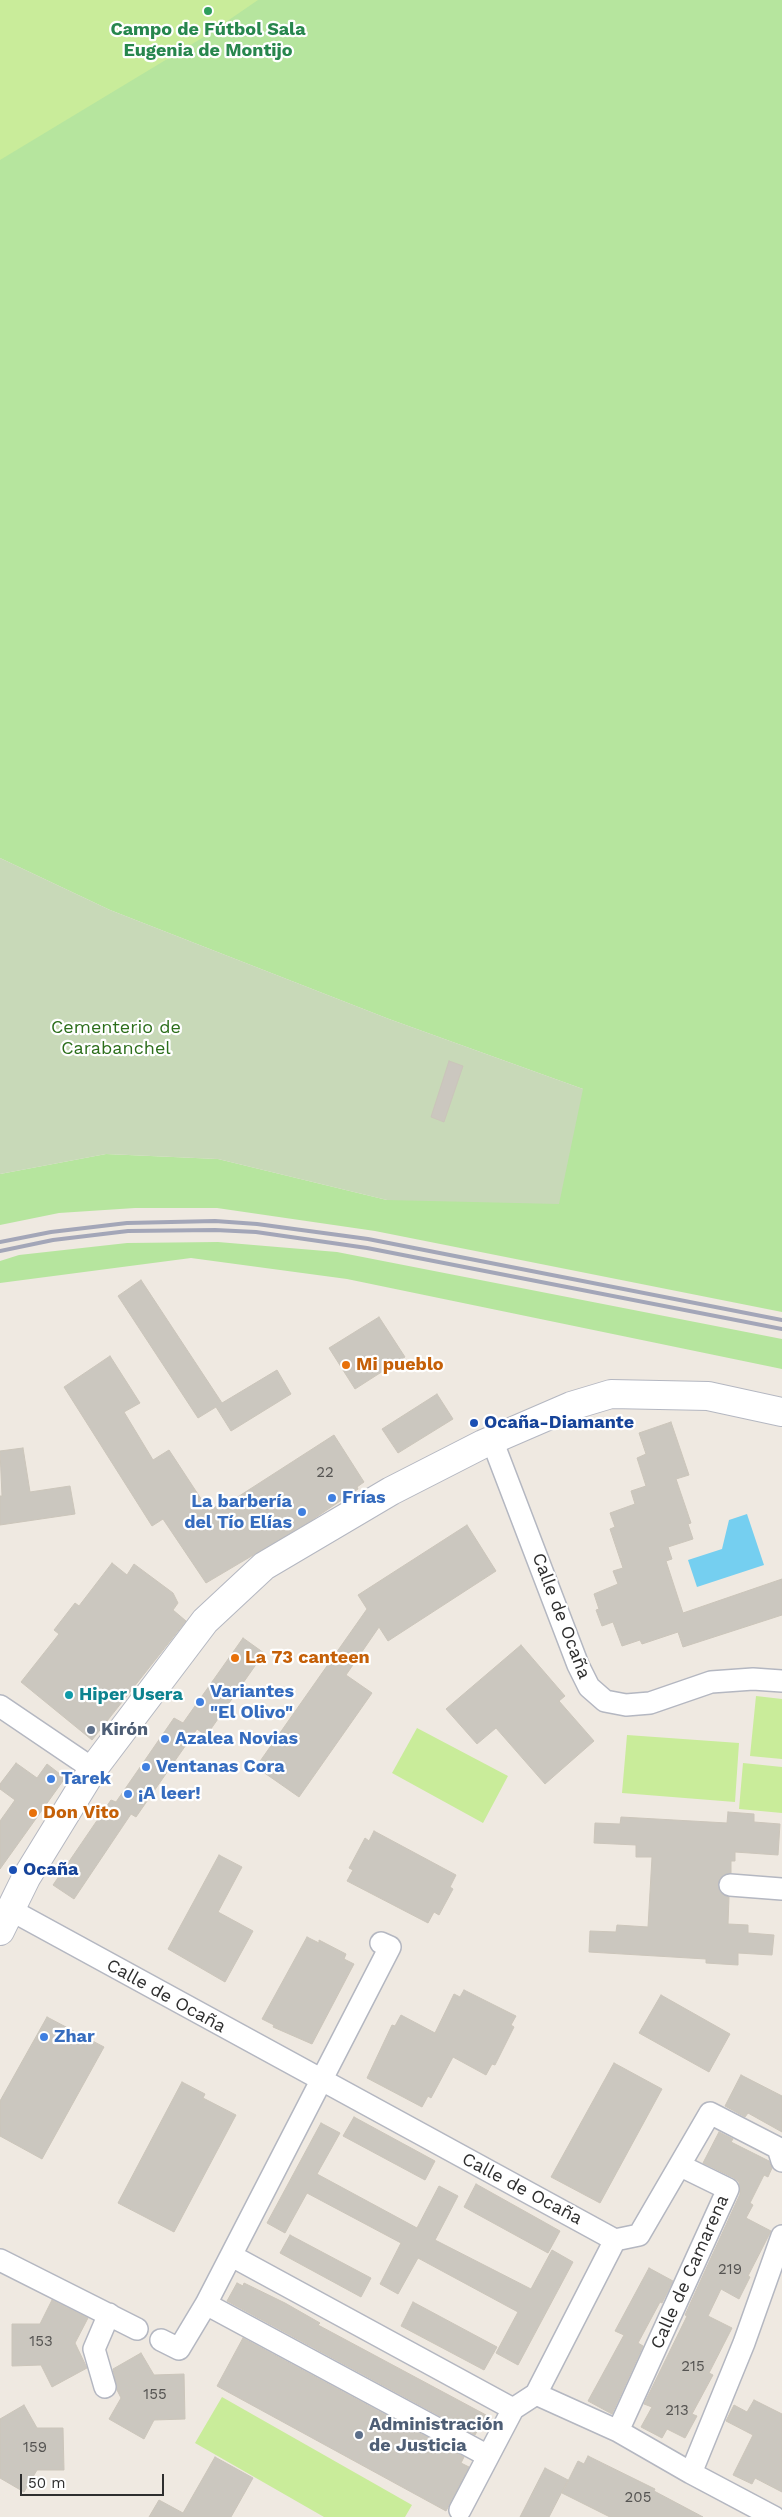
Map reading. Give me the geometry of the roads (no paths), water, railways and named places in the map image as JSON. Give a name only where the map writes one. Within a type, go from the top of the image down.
[{"type":"street","name":"Calle de Ocaña","points":[[616,2240],[322,2081],[2,1925],[93,1769],[205,1621],[264,1566],[391,1491],[492,1440],[571,1406],[611,1394],[708,1396],[782,1412]]},
{"type":"street","name":"Calle de Ocaña","points":[[492,1440],[578,1664],[589,1687],[599,1696],[605,1700],[626,1706],[650,1703],[711,1682],[753,1678],[782,1681]]},
{"type":"street","points":[[0,1706],[93,1769]]},
{"type":"street","points":[[730,1886],[782,1889]]},
{"type":"street","points":[[161,2340],[179,2349],[206,2304],[390,1947],[381,1943]]},
{"type":"street","points":[[460,2510],[513,2409],[536,2394],[616,2240],[639,2235],[681,2166],[710,2113],[778,2148],[782,2161]]},
{"type":"street","name":"Calle de Camarena","points":[[618,2431],[728,2189],[681,2166]]},
{"type":"street","points":[[691,2473],[744,2342],[782,2236]]},
{"type":"street","points":[[232,2256],[513,2409]]},
{"type":"street","points":[[0,2260],[137,2329]]},
{"type":"street","points":[[206,2304],[488,2456]]},
{"type":"street","points":[[104,2387],[94,2349],[109,2314]]},
{"type":"street","points":[[536,2394],[618,2431],[691,2473],[774,2517]]},
{"type":"water","points":[[747,1514],[764,1565],[697,1587],[688,1560],[722,1549],[729,1520]]},
{"type":"railway","points":[[0,1242],[51,1232],[127,1223],[215,1221],[257,1224],[368,1239],[782,1320]]},
{"type":"railway","points":[[0,1251],[53,1240],[128,1231],[215,1230],[256,1232],[367,1248],[782,1329]]},
{"type":"place","name":"Campo de Fútbol Sala Eugenia de Montijo","points":[[208,11]]},
{"type":"place","name":"Mi pueblo","points":[[346,1365]]},
{"type":"place","name":"Ocaña-Diamante","points":[[474,1423]]},
{"type":"place","name":"Frías","points":[[332,1498]]},
{"type":"place","name":"La barbería del Tío Elías","points":[[302,1512]]},
{"type":"place","name":"La 73 canteen","points":[[235,1658]]},
{"type":"place","name":"Hiper Usera","points":[[69,1695]]},
{"type":"place","name":"Variantes \"El Olivo\"","points":[[200,1702]]},
{"type":"place","name":"Kirón","points":[[91,1730]]},
{"type":"place","name":"Azalea Novias","points":[[165,1739]]},
{"type":"place","name":"Ventanas Cora","points":[[146,1767]]},
{"type":"place","name":"Tarek","points":[[51,1779]]},
{"type":"place","name":"¡A leer!","points":[[128,1794]]},
{"type":"place","name":"Don Vito","points":[[33,1813]]},
{"type":"place","name":"Ocaña","points":[[13,1870]]},
{"type":"place","name":"Zhar","points":[[44,2037]]},
{"type":"place","name":"Administración de Justicia","points":[[359,2435]]},
{"type":"park label","name":"Cementerio de Carabanchel","points":[[116,1038]]}]
